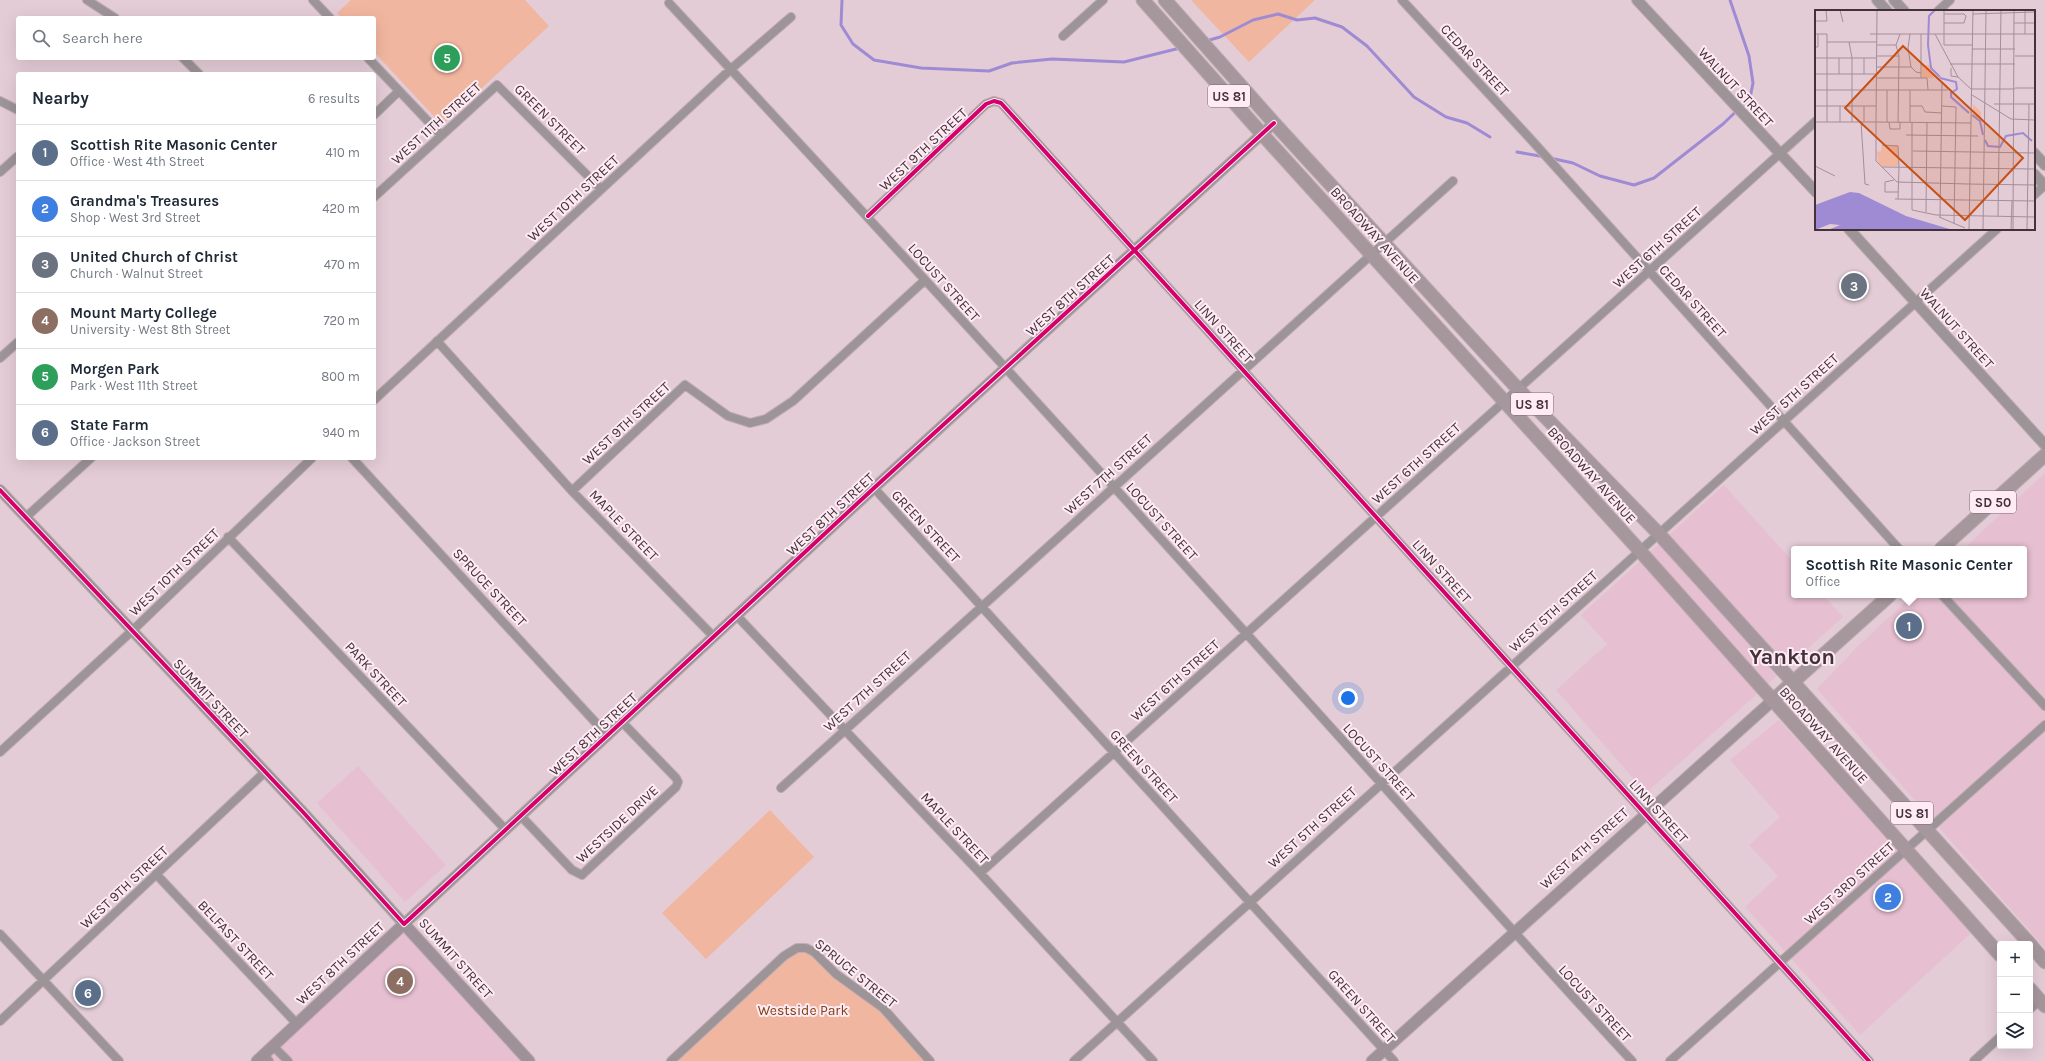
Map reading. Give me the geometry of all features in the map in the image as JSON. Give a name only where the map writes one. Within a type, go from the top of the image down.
[{"type":"highway","name":"BROADWAY AVENUE","points":[[1143,0],[1262,134],[1640,551],[1772,701],[1997,952]]},
{"type":"highway","name":"BROADWAY AVENUE","points":[[1165,0],[1274,123],[1518,389],[1658,534],[2027,941]]},
{"type":"highway","name":"SD 50","points":[[1944,546],[2045,455]]},
{"type":"highway","name":"WEST 4TH STREET","points":[[1772,701],[1887,598]]},
{"type":"highway","name":"BROADWAY AVENUE","points":[[2033,948],[2045,962]]},
{"type":"highway","points":[[2033,992],[2043,1001]]},
{"type":"main road","name":"WEST 4TH STREET","points":[[1372,1061],[1772,701]]},
{"type":"main road","name":"WEST 8TH STREET","points":[[263,1059],[273,1046],[404,924]]},
{"type":"main road","name":"SUMMIT STREET","points":[[404,924],[529,1061]]},
{"type":"street","points":[[87,0],[112,16]]},
{"type":"street","points":[[313,0],[328,16]]},
{"type":"street","points":[[1063,36],[1103,0]]},
{"type":"street","name":"CEDAR STREET","points":[[1402,0],[1530,138],[1896,546]]},
{"type":"street","name":"WALNUT STREET","points":[[1637,0],[1746,119],[1781,152],[1815,191]]},
{"type":"street","points":[[1877,0],[1886,10]]},
{"type":"street","points":[[1894,0],[1903,10]]},
{"type":"street","points":[[1939,10],[1950,0]]},
{"type":"street","name":"LOCUST STREET","points":[[669,3],[868,216],[1005,369],[1247,634],[1514,934],[1632,1061]]},
{"type":"street","name":"WEST 10TH STREET","points":[[376,398],[731,69],[791,17]]},
{"type":"street","points":[[184,60],[197,72]]},
{"type":"street","points":[[370,60],[441,135]]},
{"type":"street","name":"GREEN STREET","points":[[497,85],[601,189]]},
{"type":"street","name":"WEST 11TH STREET","points":[[376,195],[497,85]]},
{"type":"street","points":[[376,112],[400,91]]},
{"type":"street","points":[[0,101],[16,109]]},
{"type":"street","name":"WEST 9TH STREET","points":[[868,216],[986,104],[994,101]]},
{"type":"street","name":"LINN STREET","points":[[994,101],[1001,103],[1244,369],[1869,1061]]},
{"type":"street","name":"WEST 6TH STREET","points":[[980,873],[1815,122]]},
{"type":"street","name":"WEST 8TH STREET","points":[[404,924],[874,488],[1274,123]]},
{"type":"street","points":[[2035,154],[2045,165]]},
{"type":"street","points":[[0,172],[16,158]]},
{"type":"street","points":[[2035,175],[2045,186],[2035,194]]},
{"type":"street","name":"WEST 7TH STREET","points":[[781,788],[844,729],[1453,181]]},
{"type":"street","name":"WALNUT STREET","points":[[1850,230],[2045,445]]},
{"type":"street","name":"WEST 5TH STREET","points":[[1074,1061],[1996,230]]},
{"type":"street","name":"WEST 9TH STREET","points":[[572,491],[685,386],[728,416],[750,423],[766,419],[793,401],[925,280]]},
{"type":"street","name":"MAPLE STREET","points":[[437,341],[572,491],[714,637]]},
{"type":"street","points":[[0,358],[16,344]]},
{"type":"street","points":[[26,517],[89,460]]},
{"type":"street","name":"WEST 10TH STREET","points":[[0,752],[133,630],[228,537],[310,460]]},
{"type":"street","name":"SPRUCE STREET","points":[[354,460],[608,736]]},
{"type":"street","name":"GREEN STREET","points":[[874,488],[1394,1061]]},
{"type":"street","name":"SUMMIT STREET","points":[[0,490],[133,630],[404,924]]},
{"type":"street","name":"PARK STREET","points":[[228,537],[505,829]]},
{"type":"street","points":[[1945,598],[2045,706]]},
{"type":"street","name":"MAPLE STREET","points":[[737,616],[980,873],[1153,1061]]},
{"type":"street","name":"WESTSIDE DRIVE","points":[[520,815],[572,870],[582,875],[676,787],[678,782],[676,778],[622,722]]},
{"type":"street","name":"WEST 3RD STREET","points":[[1670,1061],[2045,725]]},
{"type":"street","name":"WEST 9TH STREET","points":[[0,1021],[265,772]]},
{"type":"street","name":"BELFAST STREET","points":[[156,874],[297,1024]]},
{"type":"street","points":[[0,934],[119,1061]]},
{"type":"street","name":"SPRUCE STREET","points":[[671,1061],[784,956],[797,948],[806,948],[814,952],[836,974],[883,1008],[930,1061]]},
{"type":"street","points":[[2033,1007],[2043,1001]]},
{"type":"street","points":[[1974,1061],[1997,1040]]},
{"type":"street","points":[[273,1046],[288,1061]]},
{"type":"shaded area","points":[[2045,473],[2045,948],[1817,689],[1859,645],[1910,598],[2027,598],[2027,546],[1966,546]]},
{"type":"shaded area","points":[[1724,485],[1791,560],[1791,598],[1826,598],[1843,617],[1646,793],[1556,690],[1607,644],[1581,615]]},
{"type":"shaded area","points":[[1779,720],[1944,899],[1970,934],[1860,1035],[1745,907],[1778,876],[1749,845],[1780,817],[1730,760]]},
{"type":"shaded area","points":[[358,766],[446,865],[405,902],[317,803]]},
{"type":"shaded area","points":[[404,924],[529,1061],[257,1061]]},
{"type":"green space","points":[[351,0],[525,0],[549,26],[442,125],[376,54],[376,16],[340,16],[337,13]]},
{"type":"green space","points":[[1191,0],[1315,0],[1249,62]]},
{"type":"green space","points":[[770,810],[814,857],[706,959],[662,913]]},
{"type":"green space","name":"Westside Park","points":[[797,948],[814,952],[883,1008],[926,1061],[671,1061]]},
{"type":"waterway","points":[[842,0],[841,25],[853,44],[874,60],[921,68],[989,71],[1012,63],[1052,59],[1124,62],[1180,48]]},
{"type":"waterway","points":[[1550,158],[1573,163],[1600,176],[1634,185],[1654,178],[1723,124],[1750,98],[1753,83],[1749,56],[1730,0]]},
{"type":"waterway","points":[[1206,41],[1220,37],[1253,20],[1278,14],[1297,20],[1315,18],[1342,27],[1367,46],[1414,97],[1446,117],[1467,123],[1490,137]]},
{"type":"waterway","points":[[1517,152],[1545,157]]},
{"type":"cycle path","points":[[868,216],[986,104],[994,101],[1001,103],[1869,1061]]},
{"type":"cycle path","points":[[0,490],[303,812],[404,924],[874,488],[1274,123]]},
{"type":"place","name":"Morgen Park","points":[[447,58]]},
{"type":"place","name":"United Church of Christ","points":[[1854,286]]},
{"type":"place","name":"Scottish Rite Masonic Center","points":[[1909,626]]},
{"type":"place","name":"Grandma's Treasures","points":[[1888,897]]},
{"type":"place","name":"Mount Marty College","points":[[400,981]]},
{"type":"place","name":"State Farm","points":[[88,993]]},
{"type":"district","name":"Yankton","points":[[1792,656]]}]
